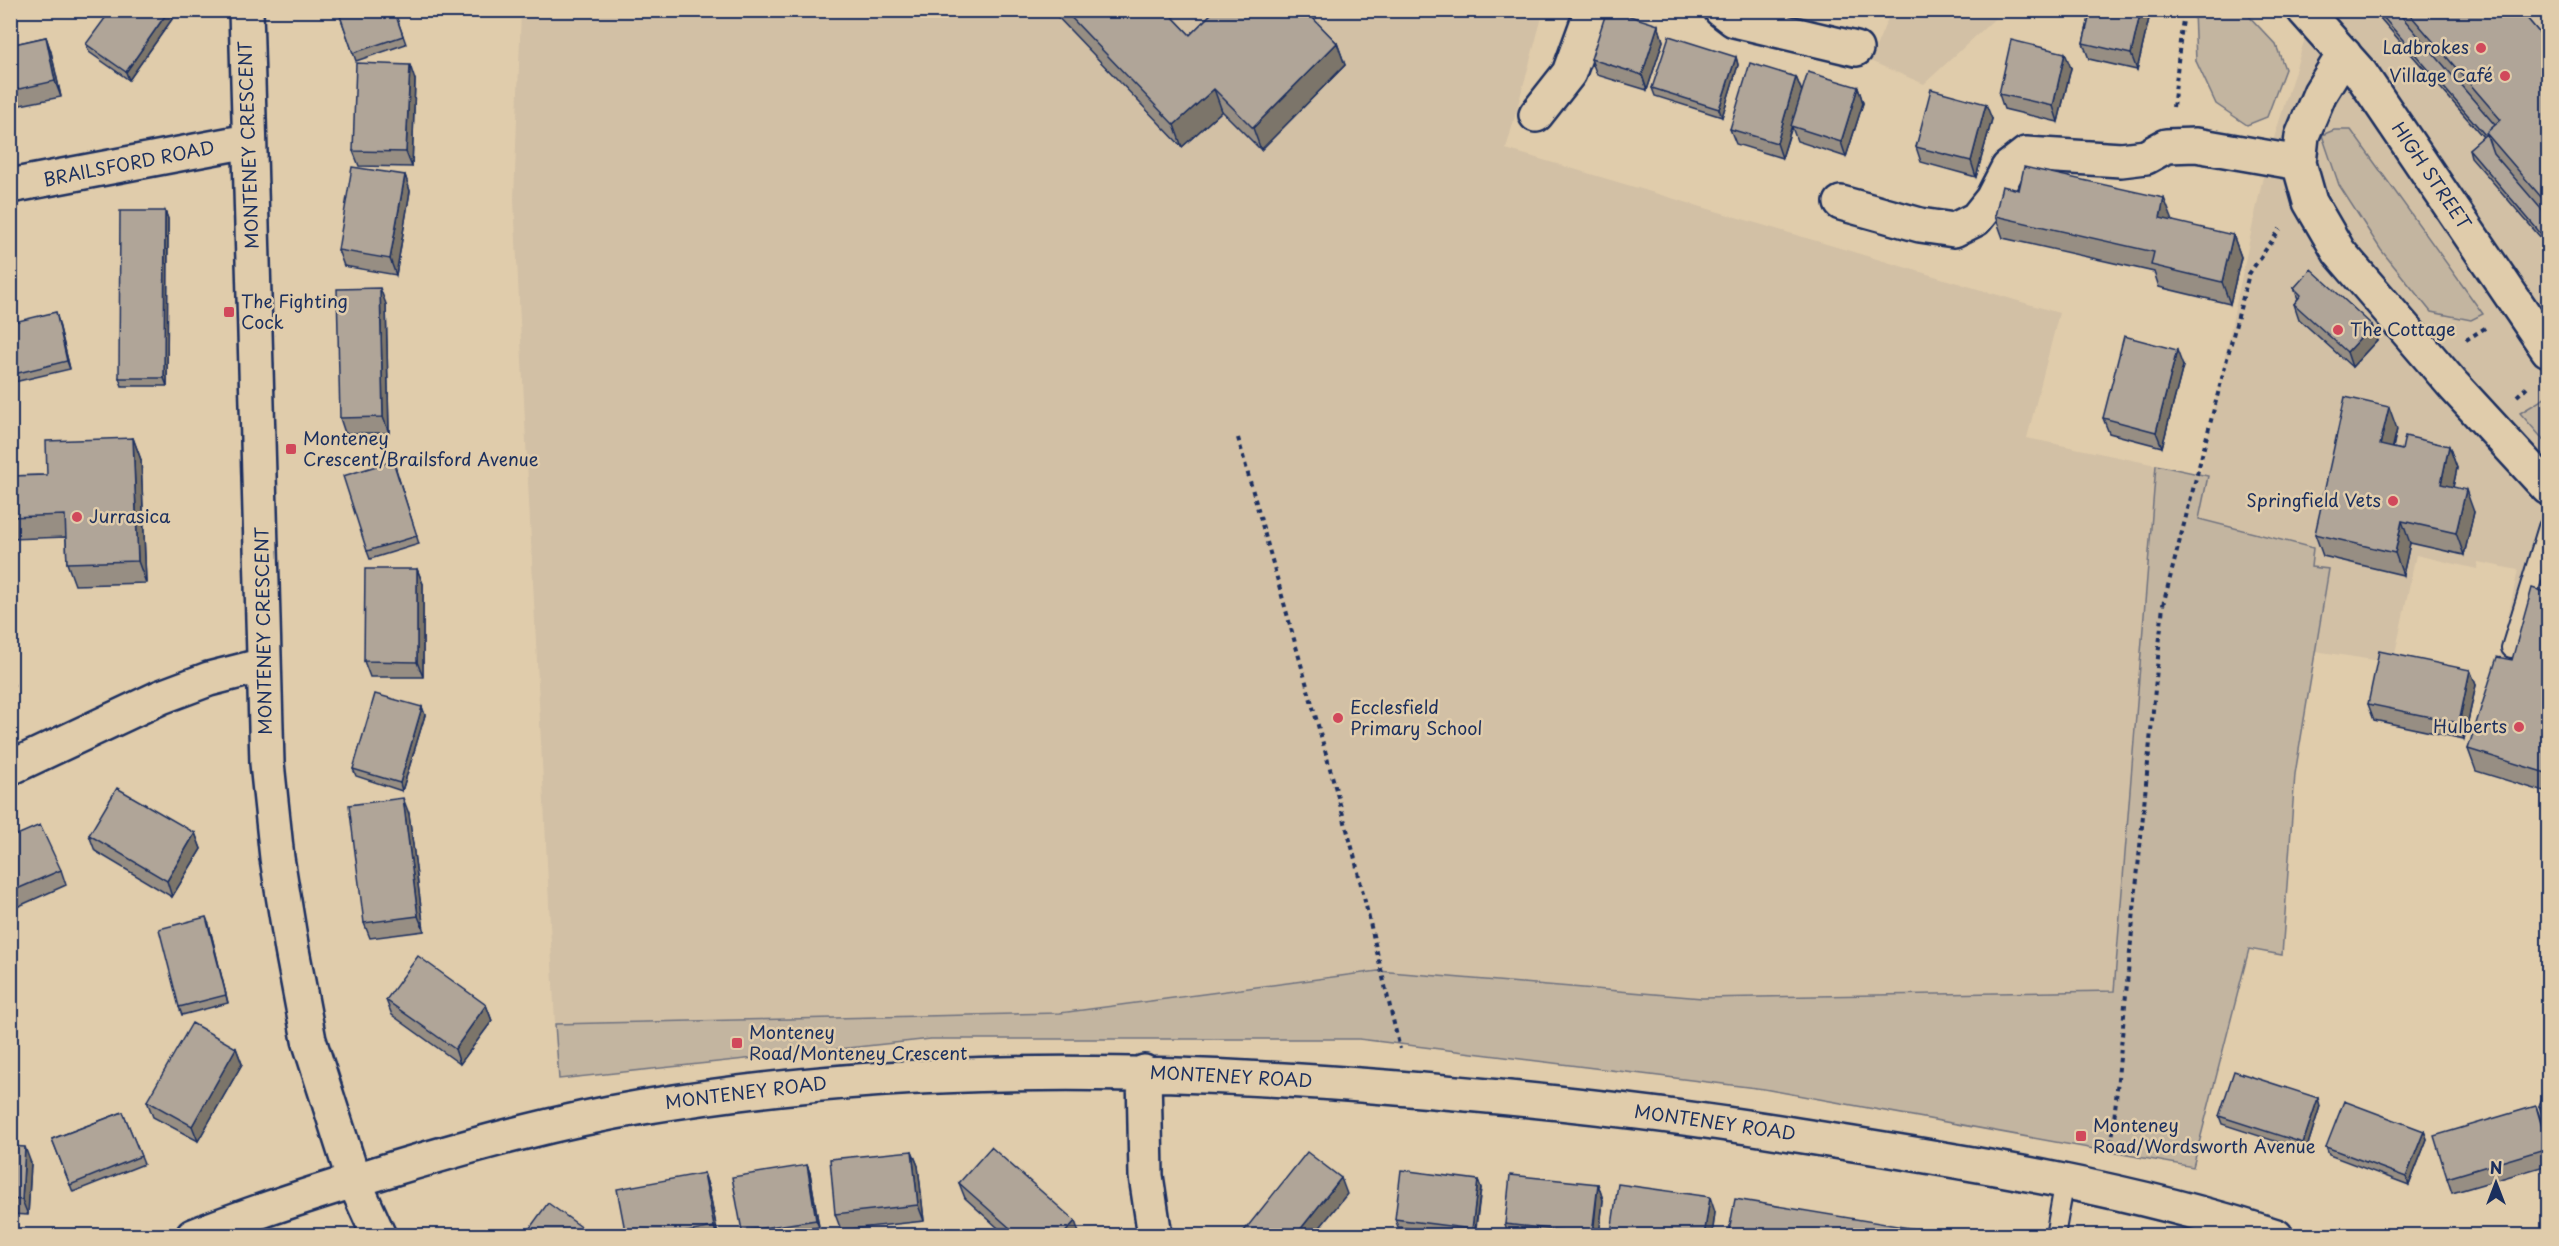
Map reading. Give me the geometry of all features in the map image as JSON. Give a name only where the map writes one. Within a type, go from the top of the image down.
[{"type":"street","name":"MONTENEY CRESCENT","points":[[246,10],[267,763],[277,858],[309,1040],[354,1181],[379,1236]]},
{"type":"street","points":[[1536,115],[1569,73],[1592,10]]},
{"type":"street","points":[[1721,10],[1734,20],[1856,49]]},
{"type":"street","name":"HIGH STREET","points":[[2304,10],[2344,54],[2388,112],[2548,350]]},
{"type":"street","points":[[2344,54],[2310,113],[2302,136],[2299,163],[2310,202],[2339,252],[2433,362],[2548,488]]},
{"type":"street","name":"BRAILSFORD ROAD","points":[[10,186],[248,141]]},
{"type":"street","points":[[1841,203],[1920,225],[1954,230],[1976,219],[1992,200],[2008,168],[2026,154],[2121,160],[2146,157],[2166,146],[2196,145],[2299,163]]},
{"type":"street","points":[[10,768],[162,697],[209,679],[264,665]]},
{"type":"street","points":[[1144,1072],[1146,1176],[1155,1236]]},
{"type":"street","name":"MONTENEY ROAD","points":[[193,1236],[240,1217],[506,1137],[640,1107],[816,1083],[974,1073],[1144,1072],[1264,1077],[1486,1095],[1686,1117],[2065,1180],[2233,1222],[2276,1236]]},
{"type":"lane","points":[[2511,648],[2548,527]]},
{"type":"lane","points":[[2055,1236],[2065,1180]]},
{"type":"path","points":[[2166,146],[2179,71],[2179,39],[2185,10]]},
{"type":"path","points":[[2108,1189],[2163,604],[2249,274],[2281,229],[2310,202]]},
{"type":"path","points":[[2433,362],[2518,306]]},
{"type":"path","points":[[1238,438],[1353,852],[1400,1044],[1401,1088]]},
{"type":"shaded area","points":[[1891,10],[2003,11],[1924,84],[1870,61]]},
{"type":"shaded area","name":"Ecclesfield Primary School","points":[[521,11],[1518,11],[1542,17],[1506,149],[2059,313],[2027,438],[2156,465],[2115,991],[1702,998],[1378,971],[1060,1013],[555,1024],[514,200]]},
{"type":"shaded area","points":[[2194,11],[2244,11],[2276,45],[2285,69],[2267,117],[2247,125],[2216,104],[2196,61]]},
{"type":"shaded area","points":[[2304,11],[2548,11],[2548,793],[2476,771],[2518,570],[2478,562],[2477,569],[2416,555],[2393,663],[2315,651],[2329,569],[2310,567],[2198,519],[2208,476],[2200,474],[2265,167],[2311,19]]},
{"type":"shaded area","points":[[2334,130],[2351,130],[2483,314],[2471,320],[2431,312],[2381,250],[2339,185],[2322,135]]},
{"type":"shaded area","points":[[2548,396],[2548,445],[2520,413]]},
{"type":"shaded area","points":[[2156,465],[2208,476],[2199,519],[2313,548],[2311,567],[2329,569],[2295,774],[2282,955],[2249,949],[2193,1167],[1764,1089],[1359,1039],[931,1039],[559,1079],[555,1024],[1060,1013],[1378,971],[1702,998],[2114,991]]},
{"type":"building","points":[[111,10],[169,10],[126,72],[86,44]]},
{"type":"building","points":[[338,10],[394,10],[403,36],[353,53]]},
{"type":"building","points":[[1064,10],[1166,10],[1190,35],[1215,10],[1305,10],[1337,43],[1253,128],[1214,89],[1174,125]]},
{"type":"building","points":[[1607,10],[1658,25],[1642,75],[1591,59]]},
{"type":"building","points":[[2091,10],[2141,10],[2131,54],[2083,43]]},
{"type":"building","points":[[2377,10],[2396,10],[2495,125],[2486,133],[2493,153],[2548,217],[2548,242],[2469,149],[2485,135]]},
{"type":"building","points":[[2406,10],[2520,10],[2548,43],[2548,205],[2486,133],[2501,120]]},
{"type":"building","points":[[1669,36],[1736,57],[1719,109],[1652,88]]},
{"type":"building","points":[[46,37],[55,81],[10,91],[10,45]]},
{"type":"building","points":[[2011,40],[2065,53],[2053,106],[1999,94]]},
{"type":"building","points":[[356,63],[410,65],[406,152],[353,151]]},
{"type":"building","points":[[1750,63],[1796,77],[1777,143],[1730,129]]},
{"type":"building","points":[[1808,72],[1858,87],[1841,142],[1791,126]]},
{"type":"building","points":[[1931,89],[1986,104],[1971,161],[1916,147]]},
{"type":"building","points":[[352,167],[405,175],[390,259],[338,250]]},
{"type":"building","points":[[2024,167],[2164,198],[2160,218],[2233,235],[2222,282],[2151,265],[2154,252],[1995,216],[2002,186],[2019,190]]},
{"type":"building","points":[[120,211],[165,211],[164,378],[119,378]]},
{"type":"building","name":"The Cottage","points":[[2311,269],[2372,325],[2347,352],[2294,304],[2301,295],[2294,288]]},
{"type":"building","points":[[380,288],[383,417],[340,418],[337,289]]},
{"type":"building","points":[[56,312],[67,361],[10,375],[10,323]]},
{"type":"building","points":[[2124,336],[2177,350],[2156,432],[2103,418]]},
{"type":"building","name":"Springfield Vets","points":[[2345,397],[2389,407],[2380,445],[2402,450],[2405,436],[2449,446],[2441,484],[2466,490],[2456,533],[2402,521],[2395,553],[2315,534]]},
{"type":"building","name":"Jurrasica","points":[[133,438],[138,561],[67,563],[65,515],[10,517],[10,476],[47,475],[46,441]]},
{"type":"building","points":[[393,461],[417,536],[367,551],[343,476]]},
{"type":"building","points":[[365,569],[417,569],[417,662],[364,661]]},
{"type":"building","name":"Hulberts","points":[[2532,588],[2548,593],[2548,766],[2546,773],[2468,749],[2497,657],[2512,660]]},
{"type":"building","points":[[2379,651],[2470,670],[2459,723],[2368,704]]},
{"type":"building","points":[[375,694],[422,707],[400,783],[353,769]]},
{"type":"building","points":[[117,788],[195,833],[167,881],[89,835]]},
{"type":"building","points":[[403,798],[418,916],[364,923],[349,805]]},
{"type":"building","points":[[40,825],[61,870],[10,892],[10,838]]},
{"type":"building","points":[[206,917],[226,995],[179,1007],[159,929]]},
{"type":"building","points":[[418,956],[486,1005],[455,1049],[386,1000]]},
{"type":"building","points":[[192,1023],[236,1048],[192,1126],[147,1101]]},
{"type":"building","points":[[2234,1071],[2318,1098],[2303,1143],[2219,1116]]},
{"type":"building","points":[[2548,1085],[2548,1110],[2539,1106]]},
{"type":"building","points":[[2344,1101],[2424,1131],[2406,1177],[2326,1147]]},
{"type":"building","points":[[2536,1106],[2548,1148],[2447,1178],[2434,1136]]},
{"type":"building","points":[[123,1112],[141,1156],[70,1185],[52,1139]]},
{"type":"building","points":[[10,1146],[25,1147],[22,1200],[10,1199]]},
{"type":"building","points":[[991,1147],[1075,1221],[1062,1236],[1019,1236],[959,1183]]},
{"type":"building","points":[[912,1151],[918,1205],[835,1214],[830,1159]]},
{"type":"building","points":[[1307,1152],[1341,1178],[1295,1236],[1240,1236]]},
{"type":"building","points":[[807,1165],[816,1220],[742,1231],[732,1177]]},
{"type":"building","points":[[1401,1170],[1478,1180],[1472,1229],[1395,1219]]},
{"type":"building","points":[[704,1173],[714,1227],[666,1236],[626,1236],[617,1189]]},
{"type":"building","points":[[1510,1175],[1598,1184],[1592,1234],[1505,1224]]},
{"type":"building","points":[[1618,1184],[1710,1197],[1704,1236],[1627,1236],[1611,1233]]},
{"type":"building","points":[[1735,1199],[1916,1229],[1915,1236],[1728,1236]]},
{"type":"building","points":[[548,1203],[591,1234],[590,1236],[524,1236]]},
{"type":"place","name":"Ladbrokes","points":[[2481,48]]},
{"type":"place","name":"Village Café","points":[[2505,76]]},
{"type":"place","name":"The Fighting Cock","points":[[229,312]]},
{"type":"place","name":"The Cottage","points":[[2338,330]]},
{"type":"place","name":"Monteney Crescent/Brailsford Avenue","points":[[291,449]]},
{"type":"place","name":"Springfield Vets","points":[[2393,501]]},
{"type":"place","name":"Jurrasica","points":[[77,517]]},
{"type":"place","name":"Ecclesfield Primary School","points":[[1338,718]]},
{"type":"place","name":"Hulberts","points":[[2519,727]]},
{"type":"place","name":"Monteney Road/Monteney Crescent","points":[[737,1043]]},
{"type":"place","name":"Monteney Road/Wordsworth Avenue","points":[[2081,1136]]}]
